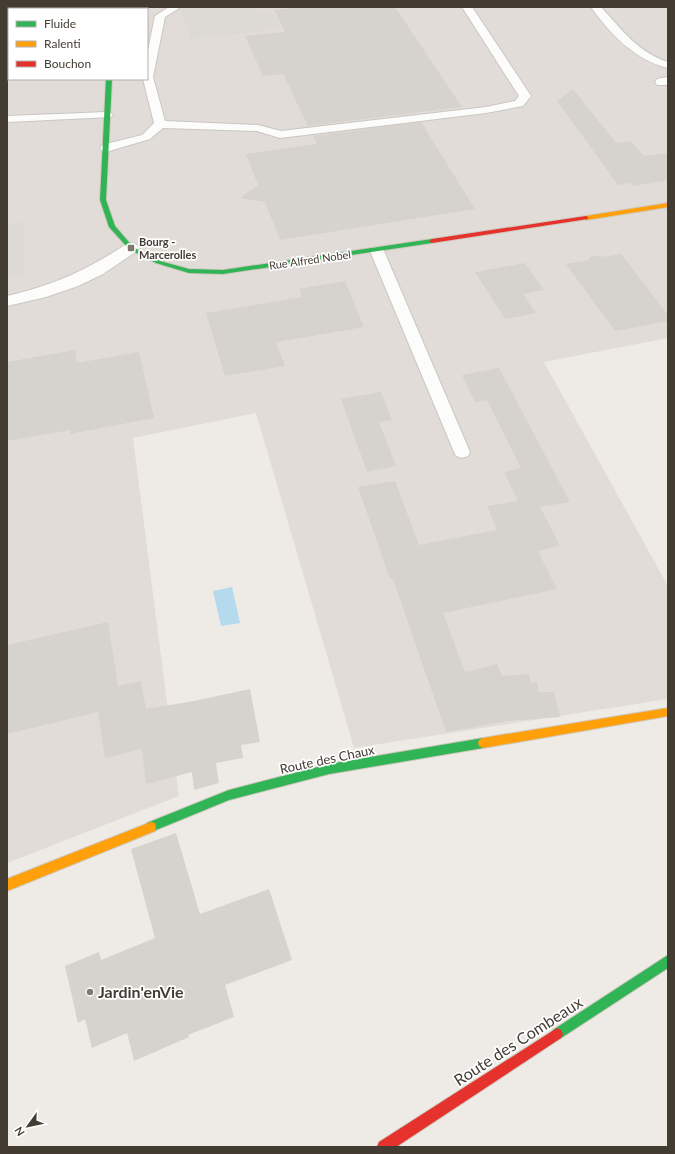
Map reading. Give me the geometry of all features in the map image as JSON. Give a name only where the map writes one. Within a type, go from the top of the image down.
[{"type":"street","name":"Rue Alfred Nobel","points":[[109,80],[103,200],[112,227],[131,248],[158,262],[189,271],[223,272],[377,251],[668,205]]},
{"type":"street","points":[[7,301],[27,297],[93,273],[131,248]]},
{"type":"street","name":"Route des Chaux","points":[[7,885],[236,793],[329,769],[668,712]]},
{"type":"street","name":"Route des Combeaux","points":[[384,1147],[668,961]]},
{"type":"lane","points":[[160,124],[148,77],[160,16],[176,7]]},
{"type":"lane","points":[[106,148],[146,137],[160,124],[258,128],[280,135],[486,110],[519,104],[525,96],[467,7]]},
{"type":"lane","points":[[596,7],[638,52],[656,62],[668,64]]},
{"type":"lane","points":[[7,119],[107,115]]},
{"type":"lane","points":[[377,251],[462,452]]},
{"type":"shaded area","points":[[7,7],[668,7],[668,338],[544,362],[668,586],[668,699],[354,748],[256,413],[133,438],[179,796],[7,863]]},
{"type":"shaded area","points":[[194,7],[255,7],[259,14],[272,12],[279,26],[263,28],[264,31],[191,39],[180,9]]},
{"type":"shaded area","points":[[24,222],[24,274],[7,276],[7,224]]},
{"type":"water","points":[[232,587],[240,623],[221,626],[213,591]]},
{"type":"building","points":[[302,7],[395,7],[462,107],[308,126],[283,74],[263,76],[245,36],[285,32],[274,10]]},
{"type":"building","points":[[573,89],[616,143],[631,141],[644,156],[668,153],[668,180],[633,186],[630,183],[618,185],[557,101]]},
{"type":"building","points":[[421,122],[475,209],[280,240],[265,202],[240,198],[258,185],[246,154],[317,144],[313,136]]},
{"type":"building","points":[[621,254],[668,315],[668,321],[615,331],[566,264],[589,260],[590,257],[601,255],[604,257]]},
{"type":"building","points":[[525,263],[544,290],[523,294],[536,313],[505,319],[475,272]]},
{"type":"building","points":[[345,281],[364,327],[276,342],[285,366],[225,376],[206,313],[302,297],[299,289]]},
{"type":"building","points":[[75,350],[77,363],[139,352],[154,418],[70,434],[70,430],[7,441],[7,362]]},
{"type":"building","points":[[499,368],[570,502],[540,507],[560,546],[538,551],[557,589],[443,613],[465,672],[497,664],[502,676],[529,674],[531,683],[537,682],[539,692],[554,692],[560,717],[507,721],[446,732],[393,579],[390,579],[358,487],[395,481],[419,545],[497,530],[487,506],[518,501],[504,472],[521,468],[487,400],[475,402],[462,375]]},
{"type":"building","points":[[381,392],[392,420],[379,422],[396,466],[367,472],[341,399]]},
{"type":"building","points":[[108,622],[118,686],[141,681],[146,709],[194,701],[250,689],[260,742],[241,745],[243,758],[216,763],[219,783],[194,790],[192,772],[146,784],[142,749],[105,758],[98,712],[7,734],[7,645]]},
{"type":"building","points":[[176,833],[200,914],[269,889],[292,960],[225,985],[234,1017],[188,1035],[189,1037],[134,1061],[127,1033],[92,1048],[85,1019],[78,1023],[65,966],[99,952],[101,960],[155,938],[131,849]]},
{"type":"traffic: fast","points":[[109,80],[103,200],[112,227],[131,248],[158,262],[189,271],[223,272],[432,241]]},
{"type":"traffic: fast","points":[[151,827],[229,795],[329,769],[483,743]]},
{"type":"traffic: fast","points":[[557,1034],[668,961]]},
{"type":"traffic: slow","points":[[586,218],[668,205]]},
{"type":"traffic: slow","points":[[483,743],[668,712]]},
{"type":"traffic: slow","points":[[7,885],[151,827]]},
{"type":"traffic: jam","points":[[432,241],[586,218]]},
{"type":"traffic: jam","points":[[384,1147],[557,1034]]},
{"type":"place","name":"Bourg - Marcerolles","points":[[131,248]]},
{"type":"place","name":"Jardin'enVie","points":[[90,992]]}]
